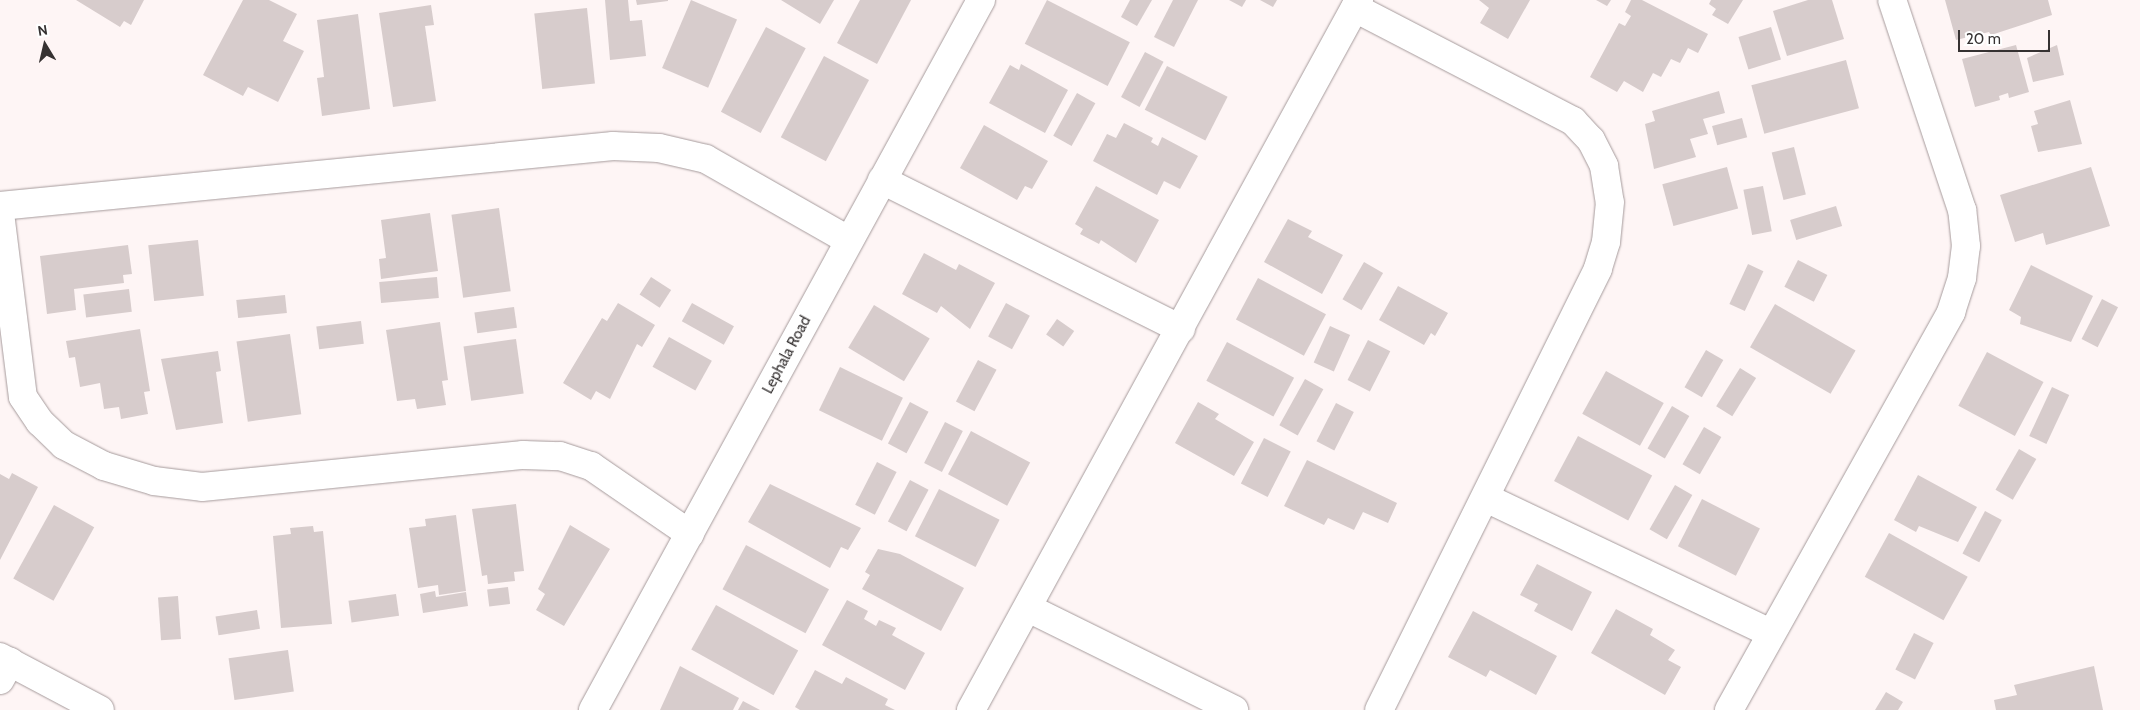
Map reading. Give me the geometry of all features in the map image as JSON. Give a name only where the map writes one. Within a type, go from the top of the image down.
[{"type":"street","name":"Lephala Road","points":[[593,710],[848,240],[981,0]]},
{"type":"street","points":[[1729,710],[1770,633],[1951,312],[1962,278],[1966,246],[1962,210],[1892,0]]},
{"type":"street","points":[[971,710],[1357,4],[1573,121],[1591,140],[1604,166],[1610,202],[1606,242],[1598,268],[1486,498],[1379,710]]},
{"type":"street","points":[[0,206],[613,146],[659,148],[706,159],[848,240]]},
{"type":"street","points":[[882,180],[1181,329]]},
{"type":"street","points":[[0,213],[23,397],[40,422],[64,445],[104,466],[154,481],[202,487],[523,455],[560,456],[591,466],[690,534]]},
{"type":"street","points":[[1486,498],[1770,633]]},
{"type":"street","points":[[1028,608],[1234,710]]},
{"type":"street","points":[[3,667],[100,710]]},
{"type":"building","points":[[76,0],[144,0],[131,25],[124,21],[120,27]]},
{"type":"building","points":[[243,0],[269,0],[297,14],[283,41],[304,51],[278,102],[248,87],[243,96],[203,75]]},
{"type":"building","points":[[605,0],[628,0],[630,21],[642,20],[646,56],[610,60]]},
{"type":"building","points":[[636,0],[668,0],[668,1],[637,5]]},
{"type":"building","points":[[691,0],[737,20],[708,88],[662,68]]},
{"type":"building","points":[[781,0],[834,0],[820,24]]},
{"type":"building","points":[[860,0],[911,0],[877,64],[837,43]]},
{"type":"building","points":[[1047,0],[1130,42],[1108,86],[1025,44]]},
{"type":"building","points":[[1130,0],[1152,0],[1137,26],[1121,17]]},
{"type":"building","points":[[1173,0],[1198,0],[1174,47],[1154,37]]},
{"type":"building","points":[[1229,0],[1246,0],[1242,7]]},
{"type":"building","points":[[1260,0],[1277,0],[1273,7]]},
{"type":"building","points":[[1479,0],[1530,0],[1508,39],[1480,23],[1489,8]]},
{"type":"building","points":[[1596,0],[1611,0],[1607,6]]},
{"type":"building","points":[[1631,0],[1642,0],[1708,34],[1698,53],[1688,48],[1680,63],[1671,59],[1661,77],[1653,73],[1643,92],[1624,81],[1617,92],[1590,77],[1619,23],[1625,26],[1631,16],[1625,12]]},
{"type":"building","points":[[1711,0],[1743,0],[1728,24],[1712,15],[1716,9],[1709,4]]},
{"type":"building","points":[[1808,0],[1832,0],[1844,39],[1787,56],[1773,11]]},
{"type":"building","points":[[1945,0],[2048,0],[2052,15],[1991,35],[1989,32],[1956,40]]},
{"type":"building","points":[[431,5],[434,25],[425,26],[436,101],[393,107],[379,13]]},
{"type":"building","points":[[587,8],[595,84],[542,89],[534,14]]},
{"type":"building","points":[[358,14],[370,109],[322,116],[317,78],[324,77],[317,20]]},
{"type":"building","points":[[766,27],[806,48],[761,133],[721,112]]},
{"type":"building","points":[[1771,27],[1781,60],[1748,69],[1738,37]]},
{"type":"building","points":[[2016,45],[2029,92],[2009,98],[2008,93],[1999,96],[2000,100],[1975,107],[1962,59]]},
{"type":"building","points":[[2057,45],[2064,75],[2033,82],[2027,58]]},
{"type":"building","points":[[1145,52],[1164,62],[1140,107],[1121,97]]},
{"type":"building","points":[[824,56],[869,80],[826,161],[781,137]]},
{"type":"building","points":[[1846,60],[1859,108],[1764,134],[1751,85]]},
{"type":"building","points":[[1021,64],[1068,90],[1045,133],[989,103],[1010,65],[1019,70]]},
{"type":"building","points":[[1167,66],[1228,97],[1205,141],[1145,110]]},
{"type":"building","points":[[1719,91],[1725,113],[1703,119],[1708,134],[1690,139],[1696,157],[1654,169],[1645,124],[1655,121],[1652,111]]},
{"type":"building","points":[[1077,93],[1095,103],[1072,146],[1053,136]]},
{"type":"building","points":[[2070,100],[2082,144],[2038,152],[2031,126],[2038,124],[2034,111]]},
{"type":"building","points":[[1742,118],[1747,137],[1717,145],[1712,126]]},
{"type":"building","points":[[1124,123],[1153,138],[1151,142],[1158,146],[1162,137],[1198,156],[1180,189],[1164,181],[1157,195],[1093,161],[1107,134],[1116,138]]},
{"type":"building","points":[[984,125],[1048,161],[1032,189],[1025,186],[1017,200],[960,168]]},
{"type":"building","points":[[1794,147],[1806,195],[1784,200],[1772,153]]},
{"type":"building","points":[[1727,167],[1738,209],[1673,226],[1662,184]]},
{"type":"building","points":[[2091,167],[2110,226],[2046,245],[2043,233],[2015,242],[2000,195]]},
{"type":"building","points":[[1096,186],[1159,220],[1136,263],[1101,240],[1099,244],[1080,234],[1083,229],[1075,224]]},
{"type":"building","points":[[1763,186],[1772,231],[1752,235],[1743,190]]},
{"type":"building","points":[[1836,206],[1842,226],[1796,240],[1790,220]]},
{"type":"building","points":[[499,208],[511,291],[463,298],[451,215]]},
{"type":"building","points":[[430,213],[438,271],[381,279],[379,259],[386,258],[381,220]]},
{"type":"building","points":[[1288,219],[1312,231],[1308,237],[1343,255],[1322,294],[1264,262]]},
{"type":"building","points":[[198,240],[204,296],[154,301],[148,245]]},
{"type":"building","points":[[128,245],[132,274],[123,275],[124,283],[74,289],[76,310],[47,314],[40,256]]},
{"type":"building","points":[[924,253],[956,270],[959,264],[995,283],[970,329],[941,306],[937,313],[902,294]]},
{"type":"building","points":[[1798,260],[1827,275],[1814,302],[1784,287]]},
{"type":"building","points":[[1364,262],[1383,273],[1362,310],[1342,299]]},
{"type":"building","points":[[1748,264],[1763,271],[1745,311],[1729,304]]},
{"type":"building","points":[[2031,265],[2093,296],[2071,342],[2020,324],[2021,317],[2009,310]]},
{"type":"building","points":[[437,277],[439,298],[381,303],[379,282]]},
{"type":"building","points":[[651,277],[671,290],[660,308],[640,295]]},
{"type":"building","points":[[1258,278],[1326,314],[1304,356],[1236,319]]},
{"type":"building","points":[[1398,286],[1448,313],[1435,336],[1431,333],[1424,345],[1379,320]]},
{"type":"building","points":[[129,289],[132,312],[86,317],[83,295]]},
{"type":"building","points":[[285,295],[287,313],[238,318],[236,300]]},
{"type":"building","points":[[2102,299],[2118,307],[2098,347],[2082,339]]},
{"type":"building","points":[[618,303],[655,325],[642,347],[637,344],[610,399],[596,391],[591,400],[563,383],[602,318],[607,321]]},
{"type":"building","points":[[692,303],[734,326],[724,345],[682,321]]},
{"type":"building","points":[[1006,303],[1030,316],[1012,349],[988,337]]},
{"type":"building","points":[[1775,304],[1856,350],[1831,394],[1750,347]]},
{"type":"building","points":[[874,305],[930,338],[904,381],[848,348]]},
{"type":"building","points":[[514,307],[517,328],[477,333],[474,313]]},
{"type":"building","points":[[1057,319],[1074,331],[1063,347],[1046,335]]},
{"type":"building","points":[[361,321],[364,344],[319,349],[316,326]]},
{"type":"building","points":[[440,322],[448,380],[442,381],[446,405],[417,409],[415,399],[397,401],[386,330]]},
{"type":"building","points":[[1330,326],[1350,335],[1334,371],[1314,363]]},
{"type":"building","points":[[140,329],[150,391],[144,392],[148,414],[121,419],[119,407],[104,409],[100,383],[80,387],[75,357],[69,358],[66,341]]},
{"type":"building","points":[[290,334],[301,414],[248,422],[237,342]]},
{"type":"building","points":[[669,337],[712,361],[695,390],[653,367]]},
{"type":"building","points":[[516,339],[524,393],[471,401],[464,346]]},
{"type":"building","points":[[1368,340],[1390,351],[1370,391],[1348,380]]},
{"type":"building","points":[[1227,342],[1294,378],[1273,417],[1206,381]]},
{"type":"building","points":[[1706,350],[1723,360],[1702,397],[1684,387]]},
{"type":"building","points":[[218,351],[221,371],[216,372],[223,423],[176,430],[161,359]]},
{"type":"building","points":[[1987,352],[2044,382],[2015,436],[1958,406]]},
{"type":"building","points":[[978,360],[997,370],[974,411],[956,401]]},
{"type":"building","points":[[840,367],[903,398],[882,441],[819,410]]},
{"type":"building","points":[[1740,368],[1756,378],[1732,416],[1716,406]]},
{"type":"building","points":[[1606,371],[1664,403],[1640,446],[1582,414]]},
{"type":"building","points":[[1305,379],[1323,389],[1298,436],[1279,425]]},
{"type":"building","points":[[2052,387],[2069,395],[2046,444],[2029,436]]},
{"type":"building","points":[[910,402],[929,412],[906,453],[888,443]]},
{"type":"building","points":[[1198,402],[1219,414],[1215,419],[1254,442],[1234,476],[1175,443]]},
{"type":"building","points":[[1336,403],[1354,412],[1334,450],[1316,441]]},
{"type":"building","points":[[1672,406],[1689,416],[1665,458],[1648,448]]},
{"type":"building","points":[[945,422],[963,431],[942,472],[924,463]]},
{"type":"building","points":[[1704,427],[1721,437],[1700,474],[1682,464]]},
{"type":"building","points":[[971,431],[1030,462],[1007,506],[948,474]]},
{"type":"building","points":[[1578,436],[1652,475],[1628,520],[1554,481]]},
{"type":"building","points":[[1264,438],[1291,452],[1268,497],[1241,483]]},
{"type":"building","points":[[2019,449],[2036,459],[2013,500],[1996,490]]},
{"type":"building","points":[[1307,460],[1397,503],[1388,523],[1363,512],[1354,530],[1328,518],[1324,525],[1284,506]]},
{"type":"building","points":[[877,462],[897,472],[875,515],[855,505]]},
{"type":"building","points":[[12,473],[38,487],[0,560],[0,474],[9,479]]},
{"type":"building","points":[[1918,475],[1977,507],[1958,542],[1919,526],[1916,532],[1894,520]]},
{"type":"building","points":[[910,480],[929,490],[906,531],[888,521]]},
{"type":"building","points":[[770,484],[861,528],[848,550],[841,547],[830,568],[748,522]]},
{"type":"building","points":[[1675,485],[1692,495],[1667,539],[1650,529]]},
{"type":"building","points":[[939,489],[1000,520],[976,567],[915,536]]},
{"type":"building","points":[[1702,499],[1760,529],[1736,576],[1678,546]]},
{"type":"building","points":[[516,504],[524,571],[514,572],[515,581],[488,584],[487,575],[482,576],[472,509]]},
{"type":"building","points":[[54,505],[94,527],[54,601],[13,578]]},
{"type":"building","points":[[1985,511],[2002,520],[1979,562],[1962,553]]},
{"type":"building","points":[[456,515],[466,591],[439,595],[438,585],[418,588],[409,528],[426,526],[425,519]]},
{"type":"building","points":[[570,525],[610,549],[564,626],[536,610],[545,594],[538,589]]},
{"type":"building","points":[[313,526],[314,532],[323,531],[332,624],[281,628],[273,536],[291,534],[290,528]]},
{"type":"building","points":[[1889,533],[1968,577],[1943,620],[1865,577]]},
{"type":"building","points":[[746,545],[829,589],[806,633],[723,589]]},
{"type":"building","points":[[878,549],[900,554],[964,588],[941,631],[862,589],[870,575],[865,572]]},
{"type":"building","points":[[1537,564],[1592,592],[1572,631],[1534,611],[1538,604],[1520,595]]},
{"type":"building","points":[[508,587],[510,604],[489,606],[487,590]]},
{"type":"building","points":[[435,591],[436,597],[466,592],[468,606],[423,613],[420,594]]},
{"type":"building","points":[[396,594],[399,616],[352,622],[348,601]]},
{"type":"building","points":[[178,596],[181,639],[161,640],[158,597]]},
{"type":"building","points":[[847,600],[868,611],[864,619],[876,626],[879,620],[896,628],[892,635],[925,653],[905,690],[822,645]]},
{"type":"building","points":[[716,605],[798,651],[773,695],[691,650]]},
{"type":"building","points":[[1616,609],[1653,629],[1650,635],[1675,650],[1668,660],[1681,667],[1665,695],[1591,653]]},
{"type":"building","points":[[257,610],[260,629],[218,635],[216,617]]},
{"type":"building","points":[[1473,611],[1557,656],[1536,695],[1490,670],[1486,677],[1448,657]]},
{"type":"building","points":[[1914,633],[1934,643],[1915,680],[1895,670]]},
{"type":"building","points":[[288,650],[294,692],[234,700],[229,658]]},
{"type":"building","points":[[680,666],[739,698],[733,710],[660,710]]},
{"type":"building","points":[[2094,666],[2103,710],[1996,710],[1994,700],[2017,695],[2014,685]]},
{"type":"building","points":[[815,670],[842,684],[846,677],[888,699],[885,705],[895,710],[800,710],[795,707]]},
{"type":"building","points":[[1886,692],[1903,702],[1898,710],[1875,710]]},
{"type":"building","points":[[743,701],[760,710],[738,710]]}]
